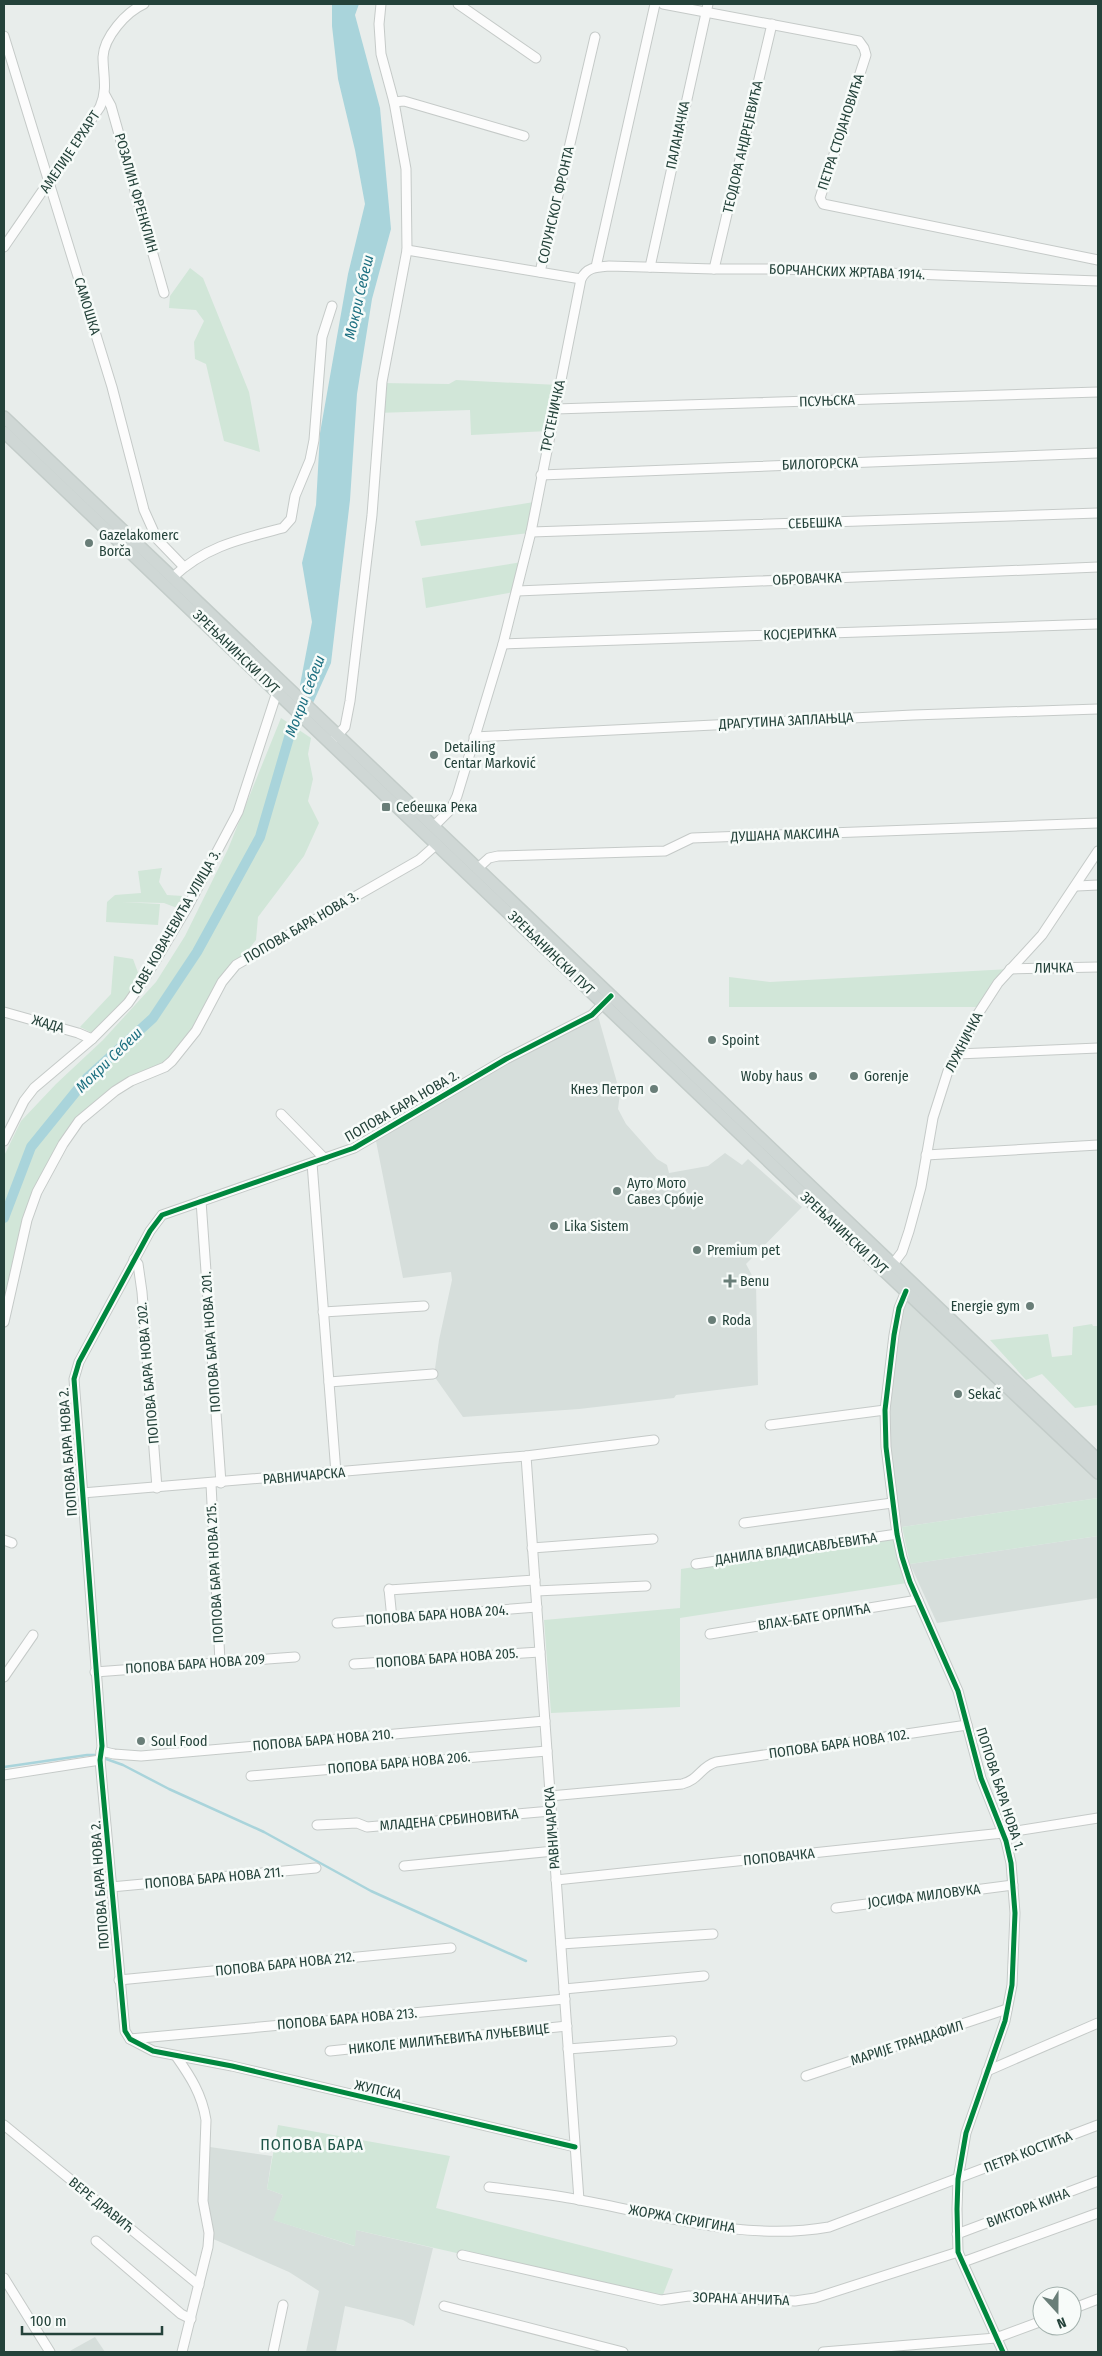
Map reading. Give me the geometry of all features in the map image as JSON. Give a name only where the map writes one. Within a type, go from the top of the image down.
[{"type":"main road","name":"ЗРЕЊАНИНСКИ ПУТ","points":[[4,418],[173,577],[311,718],[434,826],[478,868],[806,1197],[1098,1473]]},
{"type":"main road","name":"ЗРЕЊАНИНСКИ ПУТ","points":[[4,432],[277,692],[294,701]]},
{"type":"main road","name":"ЗРЕЊАНИНСКИ ПУТ","points":[[334,739],[436,844],[608,1000],[893,1264],[1098,1460]]},
{"type":"street","name":"АМЕЛИЈЕ ЕРХАРТ","points":[[4,247],[89,125],[105,95],[104,48],[125,16],[144,4]]},
{"type":"street","points":[[334,739],[346,724],[350,701],[372,515],[382,382],[407,250],[406,169],[394,102],[381,54],[379,24],[381,4]]},
{"type":"street","points":[[458,4],[536,58]]},
{"type":"street","points":[[540,272],[581,279],[587,271],[596,267],[656,4]]},
{"type":"street","name":"ПЕТРА СТОЈАНОВИЋА","points":[[663,4],[706,8],[772,24],[859,41],[866,51],[820,198],[823,204],[1098,260]]},
{"type":"street","name":"ПАЛАНАЧКА","points":[[650,267],[706,8]]},
{"type":"street","name":"ТЕОДОРА АНДРЕЈЕВИЋА","points":[[714,269],[772,24]]},
{"type":"street","name":"САМОШКА","points":[[4,36],[112,387],[151,531],[184,567]]},
{"type":"street","name":"СОЛУНСКОГ ФРОНТА","points":[[407,250],[540,272],[595,37]]},
{"type":"street","name":"РОЗАЛИН ФРЕНКЛИН","points":[[105,95],[111,106],[164,293]]},
{"type":"street","points":[[394,102],[404,101],[524,136]]},
{"type":"street","name":"БОРЧАНСКИХ ЖРТАВА 1914.","points":[[596,267],[782,268],[1098,281]]},
{"type":"street","name":"ТРСТЕНИЧКА","points":[[434,826],[454,804],[517,592],[531,532],[581,279]]},
{"type":"street","points":[[173,577],[184,567],[236,540],[288,526],[295,496],[310,460],[314,440],[322,337],[332,306]]},
{"type":"street","name":"ПСУЊСКА","points":[[555,409],[1098,392]]},
{"type":"street","name":"БИЛОГОРСКА","points":[[541,475],[1098,453]]},
{"type":"street","name":"СЕБЕШКА","points":[[531,532],[1098,513]]},
{"type":"street","name":"ОБРОВАЧКА","points":[[517,592],[1098,566]]},
{"type":"street","name":"КОСЈЕРИЋКА","points":[[503,644],[1098,624]]},
{"type":"street","name":"САВЕ КОВАЧЕВИЋА УЛИЦА 3.","points":[[4,1141],[24,1101],[34,1088],[92,1039],[136,993],[194,894],[238,812],[277,692]]},
{"type":"street","name":"ДРАГУТИНА ЗАПЛАЊЦА","points":[[474,737],[913,715],[1098,709]]},
{"type":"street","name":"ДУШАНА МАКСИНА","points":[[478,868],[486,860],[498,856],[665,851],[692,838],[1098,823]]},
{"type":"street","name":"ПОПОВА БАРА НОВА 3.","points":[[4,1322],[27,1220],[37,1192],[49,1167],[79,1122],[131,1081],[165,1067],[172,1061],[196,1031],[222,982],[236,965],[419,860],[436,844]]},
{"type":"street","name":"ЛУЖНИЧКА","points":[[893,1264],[905,1243],[921,1187],[939,1094],[957,1054],[982,1007],[1010,969],[1042,934],[1077,886],[1098,851]]},
{"type":"street","points":[[1077,886],[1098,885]]},
{"type":"street","name":"ЛИЧКА","points":[[1010,969],[1098,967]]},
{"type":"street","name":"ПОПОВА БАРА НОВА 2.","points":[[130,2039],[124,2031],[111,1887],[75,1399],[75,1372],[134,1259],[158,1218],[169,1212],[325,1159],[365,1142],[506,1059],[592,1015],[608,1000]]},
{"type":"street","name":"ЖАДА","points":[[4,1012],[78,1033],[92,1039]]},
{"type":"street","points":[[957,1054],[1098,1048]]},
{"type":"street","points":[[281,1114],[325,1159]]},
{"type":"street","points":[[926,1155],[1098,1145]]},
{"type":"street","points":[[312,1163],[336,1473]]},
{"type":"street","name":"ПОПОВА БАРА НОВА 201.","points":[[201,1201],[221,1483]]},
{"type":"street","name":"ПОПОВА БАРА НОВА 202.","points":[[134,1259],[138,1264],[142,1292],[157,1488]]},
{"type":"street","name":"ПОПОВА БАРА НОВА 1.","points":[[906,1291],[899,1308],[894,1336],[885,1410],[886,1447],[897,1534],[904,1565],[958,1691],[981,1778],[1003,1833],[1010,1857],[1013,1885],[1015,1913],[1012,1977],[1007,2009],[966,2133],[958,2179],[958,2252],[1003,2352]]},
{"type":"street","points":[[323,1312],[424,1306]]},
{"type":"street","points":[[329,1382],[433,1374]]},
{"type":"street","points":[[770,1425],[885,1410]]},
{"type":"street","name":"РАВНИЧАРСКА","points":[[82,1493],[210,1484],[526,1456],[654,1440]]},
{"type":"street","name":"РАВНИЧАРСКА","points":[[526,1456],[579,2200]]},
{"type":"street","name":"ПОПОВА БАРА НОВА 215.","points":[[210,1484],[220,1662]]},
{"type":"street","points":[[744,1523],[892,1503]]},
{"type":"street","name":"ДАНИЛА ВЛАДИСАВЉЕВИЋА","points":[[696,1564],[897,1534]]},
{"type":"street","points":[[532,1548],[653,1538]]},
{"type":"street","points":[[392,1619],[389,1589],[535,1580]]},
{"type":"street","points":[[536,1591],[646,1586]]},
{"type":"street","name":"ВЛАХ-БАТЕ ОРЛИЋА","points":[[710,1634],[918,1600]]},
{"type":"street","name":"ПОПОВА БАРА НОВА 204.","points":[[337,1623],[537,1607]]},
{"type":"street","points":[[4,1677],[33,1635]]},
{"type":"street","name":"ПОПОВА БАРА НОВА 205.","points":[[354,1664],[540,1652]]},
{"type":"street","name":"ПОПОВА БАРА НОВА 209","points":[[95,1672],[295,1657]]},
{"type":"street","name":"ПОПОВА БАРА НОВА 210.","points":[[4,1775],[101,1755],[141,1756],[545,1721]]},
{"type":"street","name":"ПОПОВА БАРА НОВА 102.","points":[[550,1796],[669,1786],[691,1782],[710,1764],[967,1725]]},
{"type":"street","name":"ПОПОВА БАРА НОВА 206.","points":[[251,1776],[547,1750]]},
{"type":"street","name":"МЛАДЕНА СРБИНОВИЋА","points":[[317,1825],[357,1823],[367,1827],[551,1811]]},
{"type":"street","name":"ПОПОВАЧКА","points":[[556,1880],[1003,1833],[1098,1818]]},
{"type":"street","points":[[404,1866],[554,1852]]},
{"type":"street","name":"ПОПОВА БАРА НОВА 211.","points":[[111,1887],[316,1868]]},
{"type":"street","name":"ЈОСИФА МИЛОВУКА","points":[[836,1908],[1013,1885]]},
{"type":"street","points":[[561,1944],[713,1934]]},
{"type":"street","name":"ПОПОВА БАРА НОВА 212.","points":[[119,1980],[451,1948]]},
{"type":"street","points":[[564,1989],[704,1976]]},
{"type":"street","name":"ПОПОВА БАРА НОВА 213.","points":[[130,2039],[565,1999]]},
{"type":"street","name":"МАРИЈЕ ТРАНДАФИЛ","points":[[806,2076],[1007,2009]]},
{"type":"street","points":[[987,2071],[1098,2023]]},
{"type":"street","name":"НИКОЛЕ МИЛИЋЕВИЋА ЛУЊЕВИЦЕ","points":[[330,2051],[567,2026]]},
{"type":"street","points":[[130,2039],[153,2051],[176,2056],[199,2092],[206,2120],[204,2201],[209,2234],[208,2248],[182,2352]]},
{"type":"street","points":[[568,2050],[672,2041]]},
{"type":"street","name":"ЖУПСКА","points":[[176,2056],[232,2066],[575,2147]]},
{"type":"street","name":"ВЕРЕ ДРАВИЋ","points":[[4,2125],[199,2285]]},
{"type":"street","name":"ПЕТРА КОСТИЋА","points":[[958,2179],[1098,2125]]},
{"type":"street","name":"ЖОРЖА СКРИГИНА","points":[[489,2187],[579,2200],[716,2228],[775,2232],[829,2227],[958,2179]]},
{"type":"street","name":"ВИКТОРА КИНА","points":[[957,2234],[1098,2181]]},
{"type":"street","points":[[963,2262],[1098,2214]]},
{"type":"street","points":[[96,2241],[181,2314],[191,2319]]},
{"type":"street","name":"ЗОРАНА АНЧИЋА","points":[[462,2255],[661,2300],[688,2296],[776,2302],[815,2298],[958,2252]]},
{"type":"street","points":[[4,2278],[50,2352]]},
{"type":"street","points":[[1082,2305],[1098,2299]]},
{"type":"street","points":[[273,2352],[283,2305]]},
{"type":"street","points":[[444,2306],[623,2352]]},
{"type":"street","points":[[823,2352],[996,2338],[1032,2325]]},
{"type":"shaded area","points":[[598,1016],[620,1093],[618,1109],[626,1124],[657,1159],[667,1165],[669,1173],[708,1166],[725,1153],[742,1165],[748,1159],[802,1207],[746,1264],[756,1283],[758,1385],[676,1395],[674,1398],[579,1409],[463,1417],[434,1376],[439,1340],[452,1280],[451,1272],[403,1278],[376,1141],[515,1059]]},
{"type":"shaded area","points":[[910,1300],[1098,1477],[1098,1498],[902,1527],[890,1462],[889,1412],[901,1308]]},
{"type":"shaded area","points":[[1098,1536],[1098,1598],[937,1623],[910,1564]]},
{"type":"shaded area","points":[[210,2147],[272,2156],[267,2189],[283,2195],[274,2220],[354,2246],[356,2230],[433,2248],[414,2326],[403,2320],[345,2306],[336,2352],[306,2352],[319,2291],[289,2272],[211,2238],[207,2190]]},
{"type":"shaded area","points":[[95,2337],[105,2352],[68,2352]]},
{"type":"green space","points":[[190,268],[203,278],[249,392],[260,452],[224,441],[206,364],[195,359],[194,342],[204,321],[196,310],[169,308],[170,296]]},
{"type":"green space","points":[[456,380],[558,385],[548,431],[471,435],[470,410],[376,413],[380,383],[449,384]]},
{"type":"green space","points":[[534,502],[529,533],[421,546],[415,521]]},
{"type":"green space","points":[[522,562],[514,592],[426,608],[422,578]]},
{"type":"green space","points":[[281,718],[311,738],[308,754],[313,779],[308,801],[319,823],[304,856],[258,917],[256,940],[236,965],[172,1061],[144,1075],[79,1121],[37,1192],[4,1322],[4,1156],[21,1121],[56,1084],[103,1040],[156,982],[185,936],[228,849]]},
{"type":"green space","points":[[162,868],[159,882],[167,895],[183,896],[177,908],[164,903],[122,902],[160,904],[158,925],[106,922],[107,902],[115,895],[141,893],[138,871]]},
{"type":"green space","points":[[114,956],[133,959],[140,978],[129,995],[94,1034],[80,1027],[111,994]]},
{"type":"green space","points":[[1010,969],[982,1007],[729,1007],[729,977],[770,982]]},
{"type":"green space","points":[[1092,1324],[1093,1326],[1098,1326],[1098,1405],[1075,1408],[1042,1374],[1026,1380],[990,1340],[1048,1334],[1052,1357],[1072,1355],[1073,1327]]},
{"type":"green space","points":[[1098,1498],[1098,1536],[910,1564],[902,1527]]},
{"type":"green space","points":[[894,1537],[907,1583],[680,1618],[680,1707],[551,1713],[544,1620],[680,1608],[681,1569]]},
{"type":"green space","points":[[278,2125],[450,2156],[436,2208],[673,2269],[661,2300],[356,2230],[355,2246],[273,2220],[283,2195],[267,2189]]},
{"type":"water","points":[[332,4],[359,4],[355,15],[380,108],[391,229],[372,299],[357,394],[350,500],[331,663],[313,703],[300,685],[312,622],[302,563],[316,505],[320,433],[348,274],[365,204],[355,150],[338,79],[332,26]]},
{"type":"waterway","name":"Мокри Себеш","points":[[4,1218],[31,1147],[87,1078],[153,1018],[197,952],[260,837],[290,734],[313,683]]},
{"type":"waterway","points":[[4,1767],[87,1755],[95,1755],[123,1765],[169,1789],[264,1832],[371,1891],[526,1961]]},
{"type":"cycle path","points":[[575,2147],[232,2066],[153,2051],[130,2039],[125,2031],[100,1760],[102,1746],[74,1379],[79,1362],[150,1231],[162,1215],[354,1148],[506,1059],[592,1015],[611,996]]},
{"type":"cycle path","points":[[906,1291],[899,1308],[894,1335],[885,1410],[886,1447],[897,1534],[910,1582],[958,1691],[981,1778],[1006,1841],[1011,1863],[1015,1913],[1012,1985],[1005,2021],[966,2133],[958,2179],[957,2209],[958,2252],[1003,2352]]},
{"type":"place","name":"Gazelakomerc Borča","points":[[89,543]]},
{"type":"place","name":"Detailing Centar Marković","points":[[434,755]]},
{"type":"place","name":"Себешка Река","points":[[386,807]]},
{"type":"place","name":"Spoint","points":[[712,1040]]},
{"type":"place","name":"Woby haus","points":[[813,1076]]},
{"type":"place","name":"Gorenje","points":[[854,1076]]},
{"type":"place","name":"Кнез Петрол","points":[[654,1089]]},
{"type":"place","name":"Ауто Мото Савез Србије","points":[[617,1191]]},
{"type":"place","name":"Lika Sistem","points":[[554,1226]]},
{"type":"place","name":"Premium pet","points":[[697,1250]]},
{"type":"place","name":"Benu","points":[[730,1281]]},
{"type":"place","name":"Energie gym","points":[[1030,1306]]},
{"type":"place","name":"Roda","points":[[712,1320]]},
{"type":"place","name":"Sekač","points":[[958,1394]]},
{"type":"place","name":"Soul Food","points":[[141,1741]]},
{"type":"district","name":"ПОПОВА БАРА","points":[[312,2144]]}]
